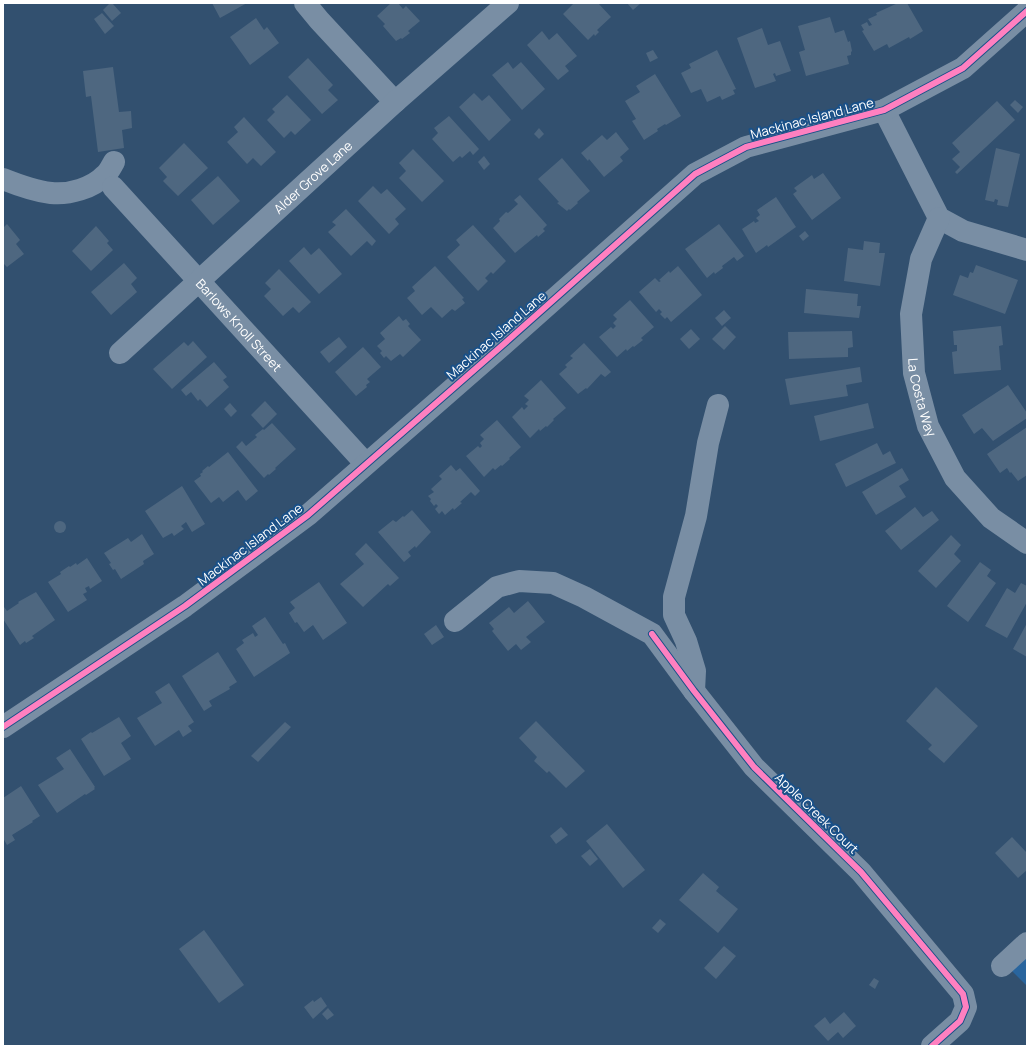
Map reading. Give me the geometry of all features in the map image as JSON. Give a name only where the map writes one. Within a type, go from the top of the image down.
[{"type":"street","points":[[306,3],[319,20],[395,102]]},
{"type":"street","name":"Alder Grove Lane","points":[[120,353],[395,102],[508,3]]},
{"type":"street","name":"Mackinac Island Lane","points":[[3,727],[191,601],[308,515],[695,174],[746,147],[884,110],[963,68],[1027,11]]},
{"type":"street","points":[[884,110],[940,218],[963,231],[1027,250]]},
{"type":"street","points":[[3,179],[51,193],[75,191],[92,186],[106,175],[114,162]]},
{"type":"street","name":"Barlows Knoll Street","points":[[113,188],[366,463]]},
{"type":"street","name":"La Costa Way","points":[[940,218],[921,259],[911,314],[914,373],[928,426],[955,478],[991,518],[1027,544]]},
{"type":"street","points":[[694,691],[694,671],[686,641],[674,615],[674,597],[696,516],[708,443],[718,406]]},
{"type":"street","name":"Apple Creek Court","points":[[455,622],[497,587],[520,581],[553,583],[584,597],[652,634],[694,691],[754,767],[861,872],[963,994],[966,1006],[960,1021],[932,1046]]},
{"type":"street","points":[[1002,966],[1027,943]]},
{"type":"shaded area","points":[[1027,953],[1027,986],[1011,970]]},
{"type":"building","points":[[110,3],[112,3],[121,13],[112,21],[103,10]]},
{"type":"building","points":[[212,3],[247,3],[220,18]]},
{"type":"building","points":[[391,3],[398,3],[403,9],[406,6],[420,21],[408,31],[410,33],[402,39],[401,38],[396,41],[383,26],[385,24],[377,16]]},
{"type":"building","points":[[574,3],[598,3],[611,17],[597,30],[599,32],[595,36],[594,34],[588,40],[563,14]]},
{"type":"building","points":[[627,3],[641,3],[633,10]]},
{"type":"building","points":[[898,3],[907,3],[923,31],[910,39],[909,37],[889,48],[887,44],[874,51],[862,31],[864,30],[861,25],[867,22],[869,26],[872,25],[868,19],[877,15],[876,13]]},
{"type":"building","points":[[102,13],[114,26],[105,34],[94,19]]},
{"type":"building","points":[[830,17],[835,33],[844,30],[848,42],[850,41],[852,51],[851,55],[847,56],[849,64],[806,76],[799,52],[805,50],[798,26]]},
{"type":"building","points":[[256,18],[264,30],[267,27],[279,43],[250,65],[230,37]]},
{"type":"building","points":[[762,28],[768,45],[780,41],[791,71],[776,76],[775,73],[773,74],[776,81],[755,88],[737,38]]},
{"type":"building","points":[[542,31],[549,40],[557,33],[577,56],[565,66],[569,71],[558,80],[527,45]]},
{"type":"building","points":[[653,50],[658,58],[650,62],[646,53]]},
{"type":"building","points":[[717,50],[736,89],[733,90],[735,94],[722,100],[720,96],[707,102],[701,89],[691,93],[681,73],[691,68],[689,64]]},
{"type":"building","points":[[308,58],[333,85],[328,90],[338,100],[322,114],[288,77]]},
{"type":"building","points":[[508,62],[513,69],[521,62],[545,89],[522,110],[492,75]]},
{"type":"building","points":[[113,67],[119,112],[131,111],[132,128],[122,130],[124,148],[98,152],[91,96],[86,97],[83,71]]},
{"type":"building","points":[[655,74],[681,116],[657,129],[658,131],[644,140],[632,121],[636,119],[625,101],[640,92],[636,86]]},
{"type":"building","points":[[474,93],[482,101],[489,95],[511,120],[489,141],[459,107]]},
{"type":"building","points":[[287,95],[311,120],[295,135],[291,131],[284,138],[267,120],[275,112],[272,109]]},
{"type":"building","points":[[1015,100],[1023,107],[1018,113],[1010,105]]},
{"type":"building","points":[[997,101],[1015,120],[957,174],[955,172],[960,167],[952,159],[960,152],[952,143]]},
{"type":"building","points":[[449,116],[479,149],[473,155],[470,151],[462,158],[460,156],[453,162],[432,139],[438,133],[434,128]]},
{"type":"building","points":[[244,117],[276,152],[261,166],[253,158],[247,164],[227,142],[238,132],[234,127]]},
{"type":"building","points":[[539,128],[544,134],[539,139],[534,134]]},
{"type":"building","points":[[616,132],[629,149],[620,157],[623,161],[604,177],[589,159],[588,161],[581,153],[602,135],[607,140]]},
{"type":"building","points":[[184,143],[208,168],[178,196],[163,181],[167,177],[159,168]]},
{"type":"building","points":[[996,148],[1020,154],[1008,207],[997,205],[998,200],[995,199],[994,202],[985,200]]},
{"type":"building","points":[[413,149],[444,181],[422,202],[399,178],[406,171],[399,163]]},
{"type":"building","points":[[484,156],[490,164],[484,170],[478,162]]},
{"type":"building","points":[[562,158],[590,191],[570,210],[569,209],[567,211],[557,203],[559,202],[538,179]]},
{"type":"building","points":[[823,173],[841,198],[812,220],[793,194],[797,191],[794,188],[812,175],[814,179]]},
{"type":"building","points":[[218,176],[240,201],[213,225],[191,200]]},
{"type":"building","points":[[373,186],[381,194],[387,189],[406,209],[395,219],[399,224],[389,234],[358,201]]},
{"type":"building","points":[[520,195],[547,225],[543,229],[545,231],[538,237],[537,235],[515,253],[493,228],[506,212],[508,213],[518,204],[514,200]]},
{"type":"building","points":[[776,197],[796,227],[768,247],[767,245],[756,253],[742,229],[754,221],[755,223],[759,221],[756,218],[760,215],[757,210]]},
{"type":"building","points":[[346,209],[376,241],[372,246],[367,241],[351,256],[328,232],[336,225],[332,222]]},
{"type":"building","points":[[7,224],[20,240],[16,244],[24,254],[7,267],[3,263],[3,228]]},
{"type":"building","points":[[719,224],[744,256],[737,261],[734,257],[722,266],[723,268],[715,274],[714,272],[707,278],[685,249]]},
{"type":"building","points":[[473,225],[506,261],[493,274],[491,272],[485,278],[488,281],[478,291],[447,257],[460,245],[456,240]]},
{"type":"building","points":[[96,226],[109,241],[107,243],[113,250],[91,271],[72,251]]},
{"type":"building","points":[[805,231],[809,236],[803,241],[799,236]]},
{"type":"building","points":[[864,241],[880,243],[879,253],[885,253],[880,286],[844,281],[848,248],[863,250]]},
{"type":"building","points":[[304,247],[311,255],[319,248],[342,274],[319,294],[289,261]]},
{"type":"building","points":[[124,263],[137,278],[131,284],[137,292],[111,315],[91,292]]},
{"type":"building","points":[[976,265],[1018,280],[1005,314],[953,295],[960,275],[968,278],[970,272],[973,273]]},
{"type":"building","points":[[435,266],[464,298],[462,299],[465,303],[455,311],[452,309],[442,318],[431,307],[422,315],[407,298],[415,291],[412,287]]},
{"type":"building","points":[[678,266],[702,295],[671,322],[667,317],[665,319],[660,314],[662,312],[659,309],[656,312],[639,292],[655,278],[659,282],[661,281],[659,280],[669,271],[670,273]]},
{"type":"building","points":[[279,269],[311,302],[299,313],[293,307],[283,316],[264,296],[271,289],[265,283]]},
{"type":"building","points":[[806,289],[858,294],[857,306],[861,306],[859,318],[804,313]]},
{"type":"building","points":[[630,300],[654,327],[641,338],[643,340],[627,351],[626,349],[617,357],[599,337],[611,327],[613,329],[616,326],[613,323],[617,319],[613,315]]},
{"type":"building","points":[[724,310],[731,318],[722,326],[715,318]]},
{"type":"building","points":[[399,316],[403,321],[406,319],[410,324],[408,326],[421,340],[403,357],[400,354],[391,361],[386,356],[384,358],[380,353],[382,351],[377,346],[385,339],[380,333]]},
{"type":"building","points":[[725,326],[736,337],[724,350],[712,339]]},
{"type":"building","points":[[1001,326],[1003,345],[999,346],[1001,370],[954,374],[952,352],[957,351],[957,345],[954,345],[953,331]]},
{"type":"building","points":[[691,329],[700,339],[689,349],[680,339]]},
{"type":"building","points":[[852,331],[853,347],[848,348],[848,357],[789,359],[788,332]]},
{"type":"building","points":[[339,337],[347,347],[329,363],[320,352]]},
{"type":"building","points":[[193,341],[207,357],[172,389],[153,369],[184,342],[188,346]]},
{"type":"building","points":[[584,343],[611,372],[605,377],[601,374],[587,389],[586,388],[578,394],[559,374],[567,367],[565,365],[573,358],[570,356]]},
{"type":"building","points":[[363,347],[381,367],[367,379],[370,382],[366,385],[367,387],[356,396],[335,372]]},
{"type":"building","points":[[214,362],[227,377],[223,380],[229,387],[207,407],[200,399],[198,401],[191,392],[186,396],[181,390]]},
{"type":"building","points":[[860,367],[862,382],[846,385],[848,396],[790,405],[785,379]]},
{"type":"building","points":[[541,380],[566,408],[553,419],[554,420],[547,427],[546,426],[540,431],[539,429],[530,438],[512,417],[522,407],[524,410],[528,406],[525,404],[529,400],[524,396]]},
{"type":"building","points":[[1008,385],[1027,413],[1027,418],[993,441],[982,428],[974,434],[962,415]]},
{"type":"building","points":[[265,401],[277,414],[263,428],[251,415]]},
{"type":"building","points":[[230,403],[237,411],[231,417],[224,409]]},
{"type":"building","points":[[868,403],[874,428],[820,441],[814,416]]},
{"type":"building","points":[[497,420],[521,447],[502,466],[501,465],[495,470],[493,468],[484,477],[466,456],[478,446],[480,448],[482,446],[480,443],[484,439],[480,435]]},
{"type":"building","points":[[272,423],[296,449],[275,468],[276,469],[264,478],[236,447],[242,441],[246,446],[257,437],[255,435]]},
{"type":"building","points":[[1027,427],[1027,475],[1018,481],[1007,468],[1000,473],[987,454]]},
{"type":"building","points":[[877,443],[883,455],[890,451],[896,463],[846,487],[835,464]]},
{"type":"building","points":[[228,452],[258,491],[246,501],[238,490],[223,502],[219,497],[211,503],[194,481],[201,476],[200,474],[203,472],[202,471]]},
{"type":"building","points":[[451,465],[456,471],[460,468],[480,491],[475,496],[471,492],[454,510],[453,508],[445,515],[442,511],[439,514],[435,509],[438,506],[436,504],[434,506],[428,496],[434,492],[431,489],[442,479],[439,476]]},
{"type":"building","points":[[902,468],[909,480],[899,486],[906,497],[876,515],[862,492]]},
{"type":"building","points":[[182,486],[205,524],[192,532],[186,522],[181,526],[184,529],[174,536],[172,533],[163,538],[145,511]]},
{"type":"building","points":[[915,507],[923,517],[932,511],[939,520],[901,550],[885,531]]},
{"type":"building","points":[[412,510],[431,532],[416,548],[415,546],[408,552],[411,556],[404,562],[378,532],[393,520],[396,522]]},
{"type":"building","points":[[58,521],[62,521],[66,527],[62,533],[58,533],[54,529],[54,525]]},
{"type":"building","points":[[142,534],[154,554],[143,561],[144,564],[121,579],[115,569],[113,570],[109,564],[111,563],[104,553],[128,538],[131,542]]},
{"type":"building","points":[[951,535],[961,545],[954,554],[961,561],[936,588],[918,571]]},
{"type":"building","points":[[366,543],[399,578],[390,586],[388,584],[363,607],[340,584],[364,564],[355,554]]},
{"type":"building","points":[[87,558],[102,581],[90,589],[89,586],[85,588],[87,592],[83,594],[87,600],[68,612],[48,582],[61,574],[60,572],[69,566],[70,567],[76,563],[77,565]]},
{"type":"building","points":[[980,562],[991,570],[987,576],[996,583],[968,622],[947,606]]},
{"type":"building","points":[[319,582],[347,623],[323,640],[313,625],[304,632],[297,622],[295,623],[289,613],[295,608],[290,602]]},
{"type":"building","points":[[1021,583],[1027,586],[1027,602],[1007,638],[985,626],[1007,588],[1015,593]]},
{"type":"building","points":[[36,592],[55,620],[32,636],[34,638],[26,643],[25,641],[20,645],[3,619],[3,607],[7,611],[19,603],[18,602]]},
{"type":"building","points":[[528,601],[545,622],[526,637],[531,642],[521,650],[516,644],[508,651],[492,631],[494,629],[489,623],[509,607],[514,613]]},
{"type":"building","points":[[265,617],[283,644],[285,643],[290,653],[254,677],[236,649],[244,643],[242,640],[253,633],[255,637],[258,635],[252,626]]},
{"type":"building","points":[[1027,623],[1027,657],[1013,649]]},
{"type":"building","points":[[436,625],[444,637],[432,645],[424,634]]},
{"type":"building","points":[[218,652],[237,682],[229,687],[230,689],[209,701],[212,706],[204,711],[182,676]]},
{"type":"building","points":[[169,683],[194,722],[188,726],[192,731],[183,737],[179,730],[155,746],[137,718],[162,703],[155,692]]},
{"type":"building","points":[[936,687],[978,726],[944,763],[928,749],[932,745],[906,721]]},
{"type":"building","points":[[119,717],[131,736],[121,743],[131,759],[104,776],[81,739]]},
{"type":"building","points":[[536,721],[585,771],[566,788],[549,771],[547,773],[534,761],[537,757],[519,738]]},
{"type":"building","points":[[285,722],[291,727],[258,762],[251,756]]},
{"type":"building","points":[[70,749],[95,789],[57,813],[38,785],[64,769],[56,758]]},
{"type":"building","points":[[21,786],[40,816],[12,835],[15,840],[7,845],[3,838],[3,798]]},
{"type":"building","points":[[607,824],[645,870],[623,888],[586,841]]},
{"type":"building","points":[[561,827],[568,835],[556,844],[550,836]]},
{"type":"building","points":[[1012,837],[1027,853],[1027,870],[1018,878],[995,853]]},
{"type":"building","points":[[590,849],[598,859],[590,866],[581,856]]},
{"type":"building","points":[[703,873],[719,887],[716,891],[738,909],[718,933],[679,900]]},
{"type":"building","points":[[660,919],[666,924],[658,933],[652,928]]},
{"type":"building","points":[[204,930],[244,985],[219,1003],[179,949]]},
{"type":"building","points":[[724,946],[736,956],[716,979],[704,968]]},
{"type":"building","points":[[874,978],[879,981],[875,989],[869,985]]},
{"type":"building","points":[[321,997],[327,1006],[313,1019],[304,1007],[313,1000],[314,1002]]},
{"type":"building","points":[[328,1008],[334,1015],[327,1020],[322,1014]]},
{"type":"building","points":[[844,1012],[856,1026],[843,1038],[838,1032],[828,1041],[814,1026],[825,1017],[830,1024]]},
{"type":"cycle path","points":[[3,727],[185,606],[308,515],[695,174],[746,147],[884,110],[963,68],[1027,11]]},
{"type":"cycle path","points":[[652,634],[694,691],[754,767],[861,872],[963,994],[966,1007],[960,1021],[932,1046]]}]
